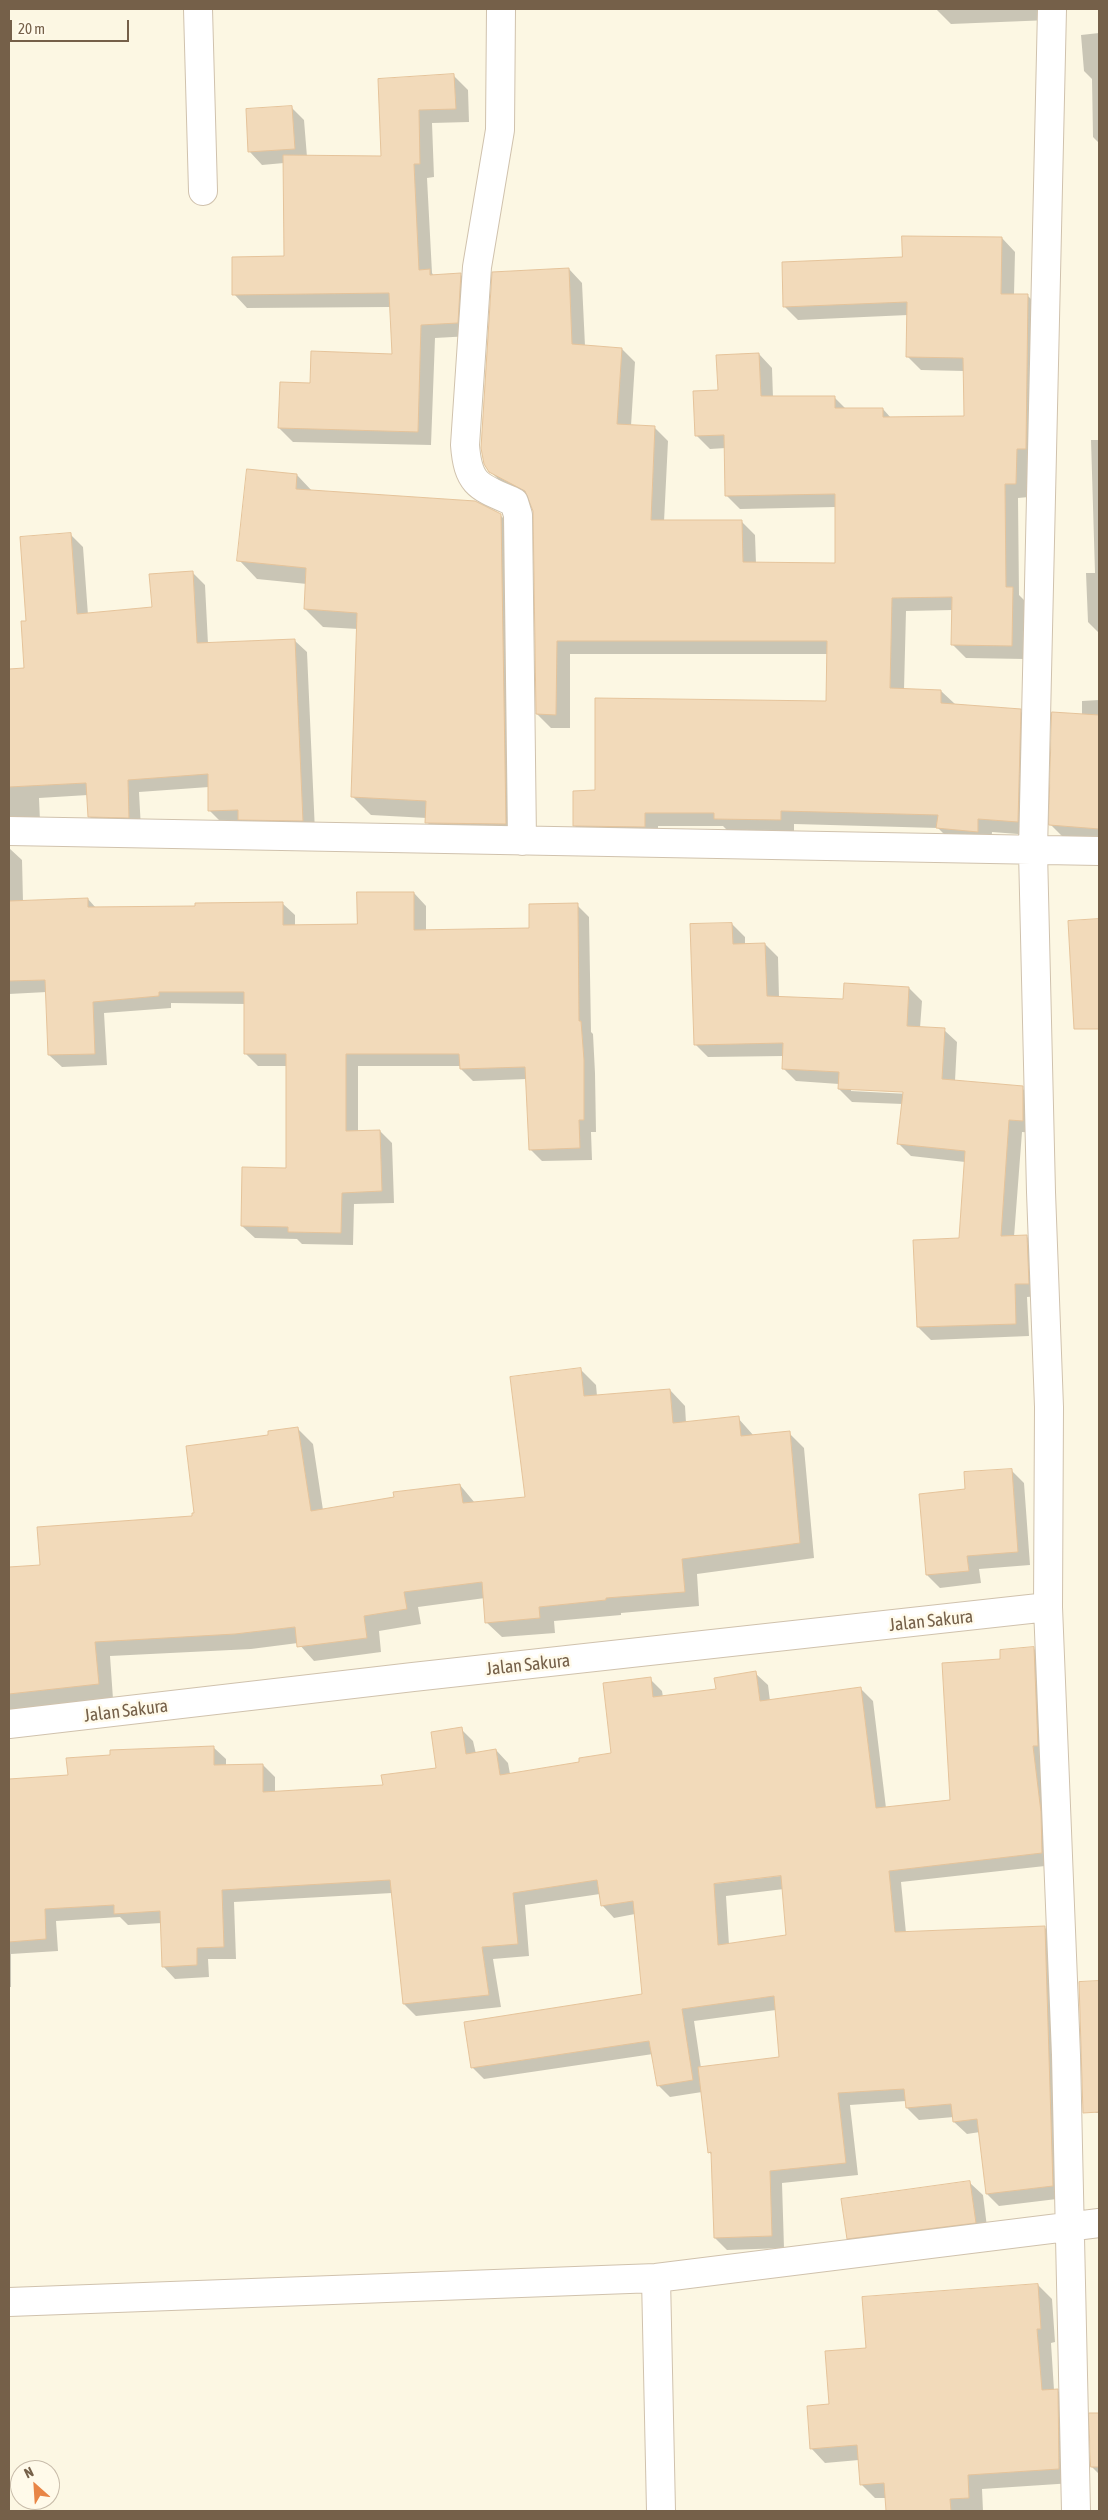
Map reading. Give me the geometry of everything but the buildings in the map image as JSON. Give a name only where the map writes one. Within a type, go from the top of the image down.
[{"type":"street","points":[[198,9],[203,191]]},
{"type":"street","points":[[501,9],[500,130],[477,267],[465,445],[467,467],[477,484],[514,502],[518,515],[522,841]]},
{"type":"street","points":[[1052,9],[1033,851],[1041,1192],[1049,1407],[1048,1607],[1071,2226],[1076,2511]]},
{"type":"street","points":[[9,831],[1099,851]]},
{"type":"street","name":"Jalan Sakura","points":[[9,1724],[1048,1607]]},
{"type":"street","points":[[9,2302],[656,2278],[1099,2223]]},
{"type":"street","points":[[656,2278],[661,2511]]}]
